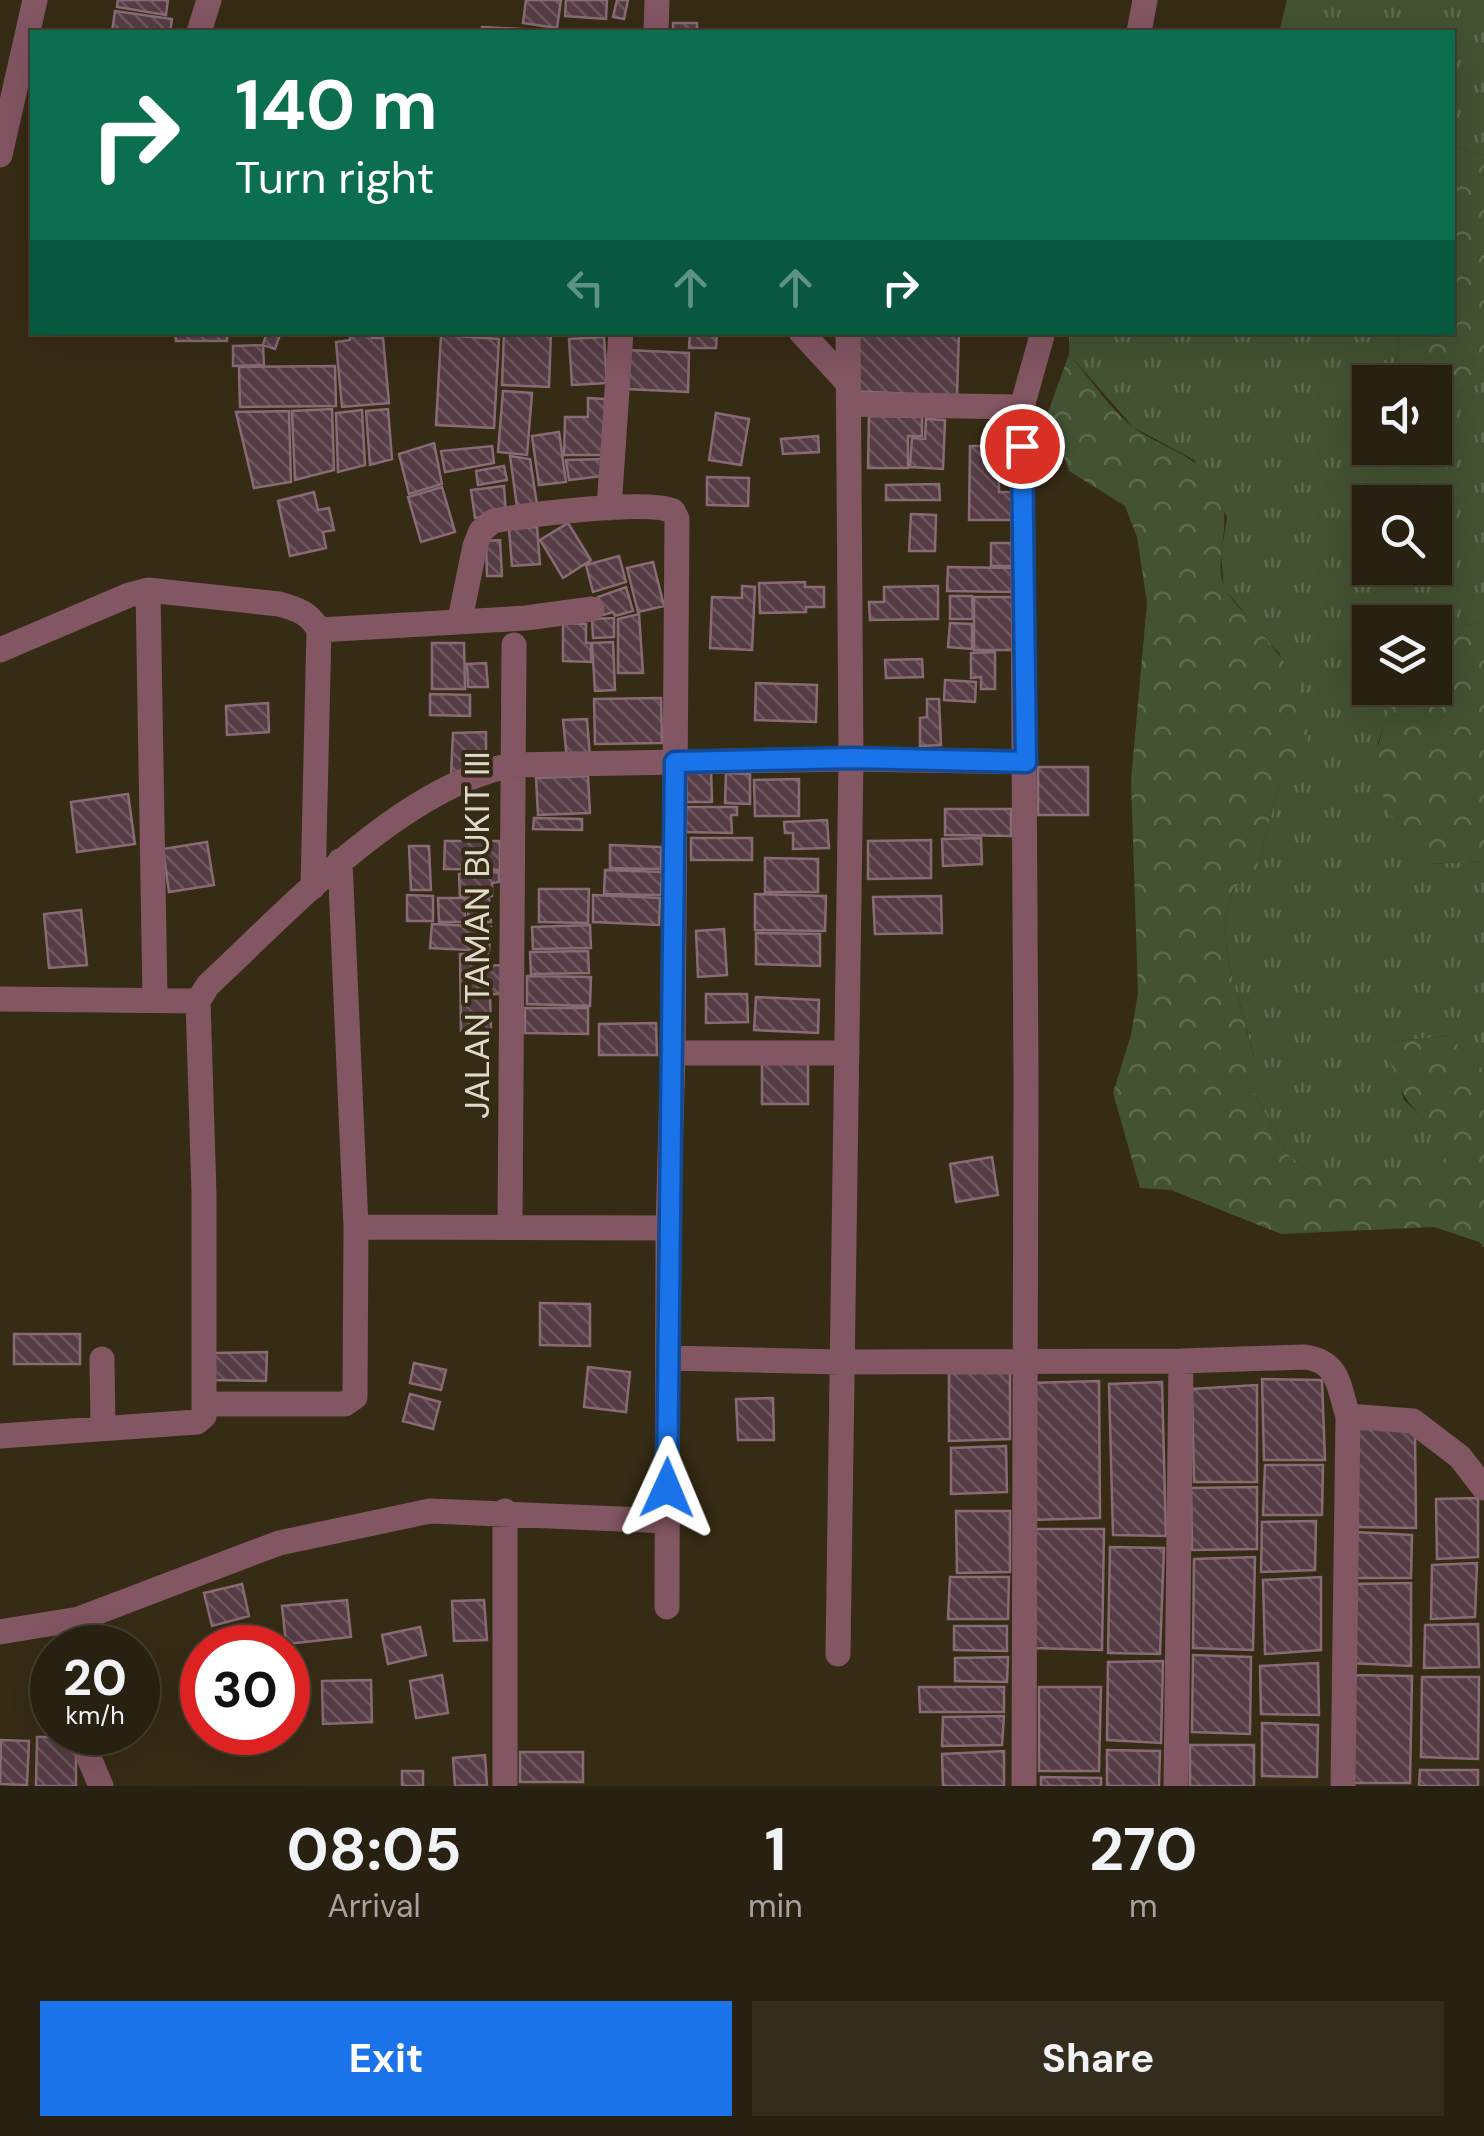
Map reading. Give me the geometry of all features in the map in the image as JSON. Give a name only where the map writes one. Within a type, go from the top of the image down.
[{"type":"street","points":[[0,155],[35,0]]},
{"type":"street","points":[[200,30],[209,0]]},
{"type":"street","points":[[656,30],[657,0]]},
{"type":"street","points":[[1139,30],[1145,0]]},
{"type":"street","points":[[608,508],[621,335]]},
{"type":"street","points":[[803,335],[848,393],[1022,407]]},
{"type":"street","points":[[838,1654],[852,758],[848,335]]},
{"type":"street","points":[[1024,1786],[1026,762],[1022,407],[1041,335]]},
{"type":"street","points":[[460,619],[480,530],[493,521],[661,506],[673,511],[677,519],[668,1228],[668,1607]]},
{"type":"street","points":[[148,590],[155,998]]},
{"type":"street","points":[[0,650],[148,590],[279,604],[312,618],[319,630],[313,887]]},
{"type":"street","points":[[319,630],[526,618],[592,609]]},
{"type":"street","name":"JALAN TAMAN BUKIT III","points":[[510,1226],[514,645]]},
{"type":"street","points":[[0,1436],[198,1422],[204,1416],[204,1194],[198,1001],[208,985],[340,861],[439,794],[487,770],[512,766],[852,758],[1026,762]]},
{"type":"street","points":[[204,1404],[346,1404],[355,1396],[356,1227],[340,861]]},
{"type":"street","points":[[0,999],[198,1001]]},
{"type":"street","points":[[673,1053],[847,1053]]},
{"type":"street","points":[[356,1227],[668,1228]]},
{"type":"street","points":[[669,1358],[841,1362],[1279,1357],[1322,1360],[1331,1366],[1348,1416],[1343,1786]]},
{"type":"street","points":[[102,1359],[103,1428]]},
{"type":"street","points":[[1176,1786],[1181,1361]]},
{"type":"street","points":[[1348,1416],[1413,1421],[1460,1457],[1484,1488]]},
{"type":"street","points":[[69,1625],[279,1543],[430,1511],[667,1520]]},
{"type":"street","points":[[505,1512],[505,1786]]},
{"type":"street","points":[[0,1632],[30,1634]]},
{"type":"street","points":[[88,1755],[101,1786]]},
{"type":"green space","points":[[1287,0],[1484,0],[1484,155],[1455,147],[1455,30],[1280,30]]},
{"type":"green space","points":[[1455,147],[1484,155],[1484,369],[1452,398],[1452,365],[1395,365],[1400,335],[1455,335]]},
{"type":"green space","points":[[1069,335],[1400,335],[1395,365],[1352,365],[1352,465],[1452,465],[1452,398],[1484,369],[1484,622],[1452,628],[1452,605],[1352,605],[1352,705],[1391,705],[1378,743],[1430,864],[1484,861],[1484,1070],[1449,1036],[1387,1042],[1404,1100],[1452,1146],[1436,1175],[1314,1175],[1287,1154],[1254,1092],[1254,1057],[1227,957],[1225,922],[1233,889],[1257,869],[1280,781],[1306,756],[1280,654],[1224,589],[1221,555],[1227,517],[1194,460],[1133,427],[1069,354]]},
{"type":"green space","points":[[1069,354],[1127,422],[1190,459],[1209,475],[1222,500],[1221,566],[1226,590],[1287,666],[1306,715],[1307,756],[1280,781],[1257,869],[1233,889],[1225,922],[1227,957],[1254,1058],[1254,1092],[1287,1154],[1314,1175],[1436,1175],[1451,1146],[1408,1101],[1396,1078],[1387,1042],[1449,1036],[1484,1070],[1484,1247],[1434,1227],[1281,1234],[1171,1190],[1140,1188],[1113,1093],[1131,1035],[1138,993],[1131,780],[1147,603],[1137,537],[1125,506],[1069,471],[1048,412]]},
{"type":"green space","points":[[1484,622],[1484,861],[1430,864],[1388,808],[1377,757],[1391,705],[1452,705],[1452,628]]},
{"type":"building","points":[[118,0],[168,0],[166,15],[117,7]]},
{"type":"building","points":[[526,0],[561,0],[557,28],[523,23]]},
{"type":"building","points":[[566,0],[607,0],[606,19],[565,16]]},
{"type":"building","points":[[617,0],[628,0],[624,19],[613,17]]},
{"type":"building","points":[[115,11],[172,19],[170,30],[112,30]]},
{"type":"building","points":[[673,23],[697,23],[697,30],[673,30]]},
{"type":"building","points":[[482,27],[539,30],[482,30]]},
{"type":"building","points":[[175,335],[227,335],[227,341],[176,341]]},
{"type":"building","points":[[266,335],[280,335],[275,349],[263,345]]},
{"type":"building","points":[[350,335],[383,338],[389,403],[342,407],[336,342],[350,340]]},
{"type":"building","points":[[441,335],[499,339],[494,428],[436,425]]},
{"type":"building","points":[[504,335],[551,335],[549,387],[502,385]]},
{"type":"building","points":[[690,335],[717,335],[716,348],[689,348]]},
{"type":"building","points":[[858,335],[959,335],[957,396],[850,391]]},
{"type":"building","points":[[604,337],[607,383],[572,385],[569,339]]},
{"type":"building","points":[[263,345],[264,365],[233,366],[233,346]]},
{"type":"building","points":[[628,350],[689,353],[688,392],[627,389]]},
{"type":"building","points":[[335,366],[336,406],[240,407],[239,367]]},
{"type":"building","points":[[503,391],[532,393],[527,455],[498,452]]},
{"type":"building","points":[[588,398],[605,399],[604,455],[564,455],[565,417],[588,417]]},
{"type":"building","points":[[332,409],[334,470],[295,480],[292,411]]},
{"type":"building","points":[[388,409],[392,459],[370,465],[366,411]]},
{"type":"building","points":[[362,410],[365,465],[338,472],[336,413]]},
{"type":"building","points":[[289,411],[291,482],[254,488],[236,412]]},
{"type":"building","points":[[716,413],[749,419],[741,465],[709,460]]},
{"type":"building","points":[[869,416],[922,417],[922,436],[908,436],[908,468],[868,468]]},
{"type":"building","points":[[926,419],[945,420],[943,469],[910,467],[912,438],[925,439]]},
{"type":"building","points":[[559,432],[566,482],[539,485],[532,436]]},
{"type":"building","points":[[818,436],[819,452],[783,454],[781,439]]},
{"type":"building","points":[[434,443],[442,484],[409,494],[399,454]]},
{"type":"building","points":[[492,446],[494,463],[445,472],[441,451]]},
{"type":"building","points":[[970,446],[999,446],[999,492],[1016,492],[1015,520],[969,520]]},
{"type":"building","points":[[510,456],[530,459],[538,511],[518,514]]},
{"type":"building","points":[[602,459],[603,476],[569,480],[566,460]]},
{"type":"building","points":[[504,466],[507,480],[478,485],[476,471]]},
{"type":"building","points":[[707,477],[749,478],[748,506],[707,505]]},
{"type":"building","points":[[939,484],[940,500],[886,500],[886,485]]},
{"type":"building","points":[[504,486],[506,515],[475,518],[471,490]]},
{"type":"building","points":[[442,487],[455,532],[421,542],[408,497]]},
{"type":"building","points":[[314,492],[318,510],[329,508],[334,530],[323,532],[326,548],[290,556],[278,501]]},
{"type":"building","points":[[911,514],[936,515],[935,551],[909,551]]},
{"type":"building","points":[[568,523],[591,560],[563,578],[540,540]]},
{"type":"building","points":[[537,527],[540,564],[512,566],[509,529]]},
{"type":"building","points":[[500,540],[502,576],[487,576],[486,541]]},
{"type":"building","points":[[991,543],[1014,543],[1014,566],[991,566]]},
{"type":"building","points":[[619,556],[626,582],[593,592],[586,565]]},
{"type":"building","points":[[653,562],[664,606],[638,612],[627,568]]},
{"type":"building","points":[[948,567],[1013,568],[1013,592],[947,591]]},
{"type":"building","points":[[805,582],[805,587],[824,587],[824,607],[806,607],[806,612],[760,613],[759,583]]},
{"type":"building","points":[[742,586],[755,587],[752,650],[710,648],[712,597],[742,598]]},
{"type":"building","points":[[938,586],[938,619],[870,620],[869,602],[884,602],[884,587]]},
{"type":"building","points":[[626,587],[633,611],[603,615],[598,597]]},
{"type":"building","points":[[950,596],[972,596],[973,619],[950,619]]},
{"type":"building","points":[[974,597],[1013,597],[1013,650],[974,650]]},
{"type":"building","points":[[639,614],[643,673],[618,673],[618,619]]},
{"type":"building","points":[[614,618],[614,637],[593,638],[592,619]]},
{"type":"building","points":[[563,623],[586,624],[591,662],[563,661]]},
{"type":"building","points":[[950,623],[972,624],[972,649],[948,647]]},
{"type":"building","points":[[613,642],[615,690],[595,691],[592,643]]},
{"type":"building","points":[[432,643],[464,643],[465,689],[432,689]]},
{"type":"building","points":[[995,652],[995,689],[981,689],[981,677],[971,678],[971,653]]},
{"type":"building","points":[[922,659],[923,677],[886,678],[885,660]]},
{"type":"building","points":[[486,663],[488,687],[468,687],[467,664]]},
{"type":"building","points":[[945,680],[976,682],[975,702],[944,700]]},
{"type":"building","points":[[756,683],[817,685],[816,722],[755,720]]},
{"type":"building","points":[[430,694],[470,695],[470,716],[430,715]]},
{"type":"building","points":[[661,698],[662,743],[595,744],[594,699]]},
{"type":"building","points":[[927,699],[939,699],[941,745],[920,746],[920,718],[927,717]]},
{"type":"building","points":[[268,703],[269,732],[227,735],[226,706]]},
{"type":"building","points":[[587,719],[590,757],[567,759],[563,720]]},
{"type":"building","points":[[486,732],[486,766],[451,775],[453,733]]},
{"type":"building","points":[[1038,767],[1088,767],[1088,815],[1038,815]]},
{"type":"building","points":[[686,768],[711,768],[712,802],[687,802]]},
{"type":"building","points":[[726,773],[750,774],[750,804],[725,803]]},
{"type":"building","points":[[588,776],[590,813],[538,815],[536,778]]},
{"type":"building","points":[[799,779],[799,816],[755,816],[754,780]]},
{"type":"building","points":[[128,794],[135,844],[77,852],[71,802]]},
{"type":"building","points":[[686,807],[737,807],[737,815],[731,815],[732,833],[686,832]]},
{"type":"building","points":[[945,809],[1011,809],[1011,836],[945,835]]},
{"type":"building","points":[[534,818],[582,819],[582,830],[533,829]]},
{"type":"building","points":[[827,820],[829,848],[793,849],[793,833],[785,833],[784,822]]},
{"type":"building","points":[[691,838],[752,838],[752,860],[691,860]]},
{"type":"building","points":[[981,838],[982,864],[943,866],[942,839]]},
{"type":"building","points":[[931,840],[931,878],[868,879],[868,841]]},
{"type":"building","points":[[445,841],[500,841],[500,870],[444,869]]},
{"type":"building","points":[[207,842],[214,885],[169,892],[163,849]]},
{"type":"building","points":[[610,845],[661,847],[661,869],[610,868]]},
{"type":"building","points":[[409,846],[429,846],[431,890],[411,890]]},
{"type":"building","points":[[765,858],[818,859],[818,892],[765,892]]},
{"type":"building","points":[[605,870],[662,872],[661,895],[604,894]]},
{"type":"building","points":[[499,872],[499,882],[492,883],[492,896],[460,897],[459,874]]},
{"type":"building","points":[[539,889],[589,889],[588,923],[539,922]]},
{"type":"building","points":[[755,894],[826,896],[825,931],[755,930]]},
{"type":"building","points":[[407,895],[433,896],[433,921],[407,921]]},
{"type":"building","points":[[593,895],[660,898],[659,925],[593,922]]},
{"type":"building","points":[[941,896],[942,933],[875,934],[873,897]]},
{"type":"building","points":[[438,898],[465,898],[465,922],[439,922]]},
{"type":"building","points":[[489,898],[491,922],[469,923],[467,899]]},
{"type":"building","points":[[81,910],[87,965],[49,968],[44,914]]},
{"type":"building","points":[[432,924],[491,927],[489,951],[430,948]]},
{"type":"building","points":[[590,925],[591,948],[533,949],[532,927]]},
{"type":"building","points":[[724,929],[727,975],[698,977],[696,931]]},
{"type":"building","points":[[756,933],[820,934],[820,966],[756,964]]},
{"type":"building","points":[[588,951],[589,973],[531,974],[530,952]]},
{"type":"building","points":[[460,954],[488,954],[488,966],[501,965],[501,994],[490,994],[491,1030],[461,1031]]},
{"type":"building","points":[[527,976],[591,977],[590,1006],[527,1004]]},
{"type":"building","points":[[706,994],[747,994],[748,1022],[706,1023]]},
{"type":"building","points":[[756,997],[819,1000],[818,1033],[754,1030]]},
{"type":"building","points":[[525,1008],[588,1008],[588,1034],[525,1033]]},
{"type":"building","points":[[656,1023],[657,1055],[599,1055],[599,1024]]},
{"type":"building","points":[[762,1063],[808,1064],[808,1104],[762,1104]]},
{"type":"building","points":[[992,1157],[998,1195],[956,1202],[950,1164]]},
{"type":"building","points":[[540,1303],[590,1304],[590,1346],[540,1345]]},
{"type":"building","points":[[14,1334],[80,1334],[80,1364],[14,1364]]},
{"type":"building","points":[[267,1352],[266,1381],[210,1380],[210,1353]]},
{"type":"building","points":[[414,1363],[446,1370],[441,1390],[410,1383]]},
{"type":"building","points":[[588,1367],[630,1372],[626,1412],[584,1407]]},
{"type":"building","points":[[949,1373],[1010,1373],[1010,1439],[949,1441]]},
{"type":"building","points":[[1262,1379],[1322,1380],[1325,1460],[1264,1460]]},
{"type":"building","points":[[1099,1381],[1100,1518],[1031,1520],[1030,1383]]},
{"type":"building","points":[[1162,1382],[1166,1536],[1113,1535],[1109,1384]]},
{"type":"building","points":[[1257,1385],[1257,1482],[1194,1482],[1192,1389]]},
{"type":"building","points":[[410,1394],[440,1402],[433,1429],[403,1421]]},
{"type":"building","points":[[773,1398],[774,1440],[738,1440],[736,1399]]},
{"type":"building","points":[[1355,1429],[1415,1429],[1416,1528],[1356,1527]]},
{"type":"building","points":[[1006,1446],[1007,1492],[951,1494],[951,1448]]},
{"type":"building","points":[[1265,1465],[1323,1465],[1322,1515],[1263,1515]]},
{"type":"building","points":[[1257,1487],[1257,1549],[1192,1550],[1191,1488]]},
{"type":"building","points":[[1478,1498],[1478,1557],[1437,1559],[1436,1499]]},
{"type":"building","points":[[956,1511],[1010,1511],[1010,1572],[957,1573]]},
{"type":"building","points":[[1316,1521],[1315,1570],[1261,1572],[1262,1522]]},
{"type":"building","points":[[1035,1529],[1104,1529],[1102,1650],[1034,1648]]},
{"type":"building","points":[[1355,1532],[1412,1535],[1411,1578],[1354,1578]]},
{"type":"building","points":[[1110,1547],[1164,1548],[1160,1654],[1108,1653]]},
{"type":"building","points":[[1255,1557],[1253,1650],[1193,1648],[1194,1559]]},
{"type":"building","points":[[1477,1563],[1475,1617],[1431,1619],[1432,1565]]},
{"type":"building","points":[[950,1577],[1009,1577],[1008,1619],[948,1619]]},
{"type":"building","points":[[1321,1577],[1321,1650],[1265,1654],[1263,1580]]},
{"type":"building","points":[[1411,1583],[1411,1666],[1349,1663],[1352,1584]]},
{"type":"building","points":[[242,1584],[249,1616],[212,1625],[204,1593]]},
{"type":"building","points":[[347,1600],[351,1637],[310,1641],[310,1625],[284,1625],[282,1606]]},
{"type":"building","points":[[484,1600],[487,1640],[454,1641],[452,1601]]},
{"type":"building","points":[[1478,1624],[1479,1667],[1424,1668],[1425,1625]]},
{"type":"building","points":[[954,1626],[1007,1626],[1007,1651],[954,1650]]},
{"type":"building","points":[[420,1627],[426,1655],[388,1664],[382,1635]]},
{"type":"building","points":[[1193,1655],[1251,1657],[1250,1734],[1192,1732]]},
{"type":"building","points":[[1008,1657],[1007,1682],[955,1681],[955,1658]]},
{"type":"building","points":[[1163,1661],[1161,1743],[1107,1740],[1108,1662]]},
{"type":"building","points":[[1318,1663],[1319,1715],[1261,1714],[1260,1666]]},
{"type":"building","points":[[442,1675],[448,1713],[416,1718],[410,1681]]},
{"type":"building","points":[[1347,1675],[1412,1676],[1410,1783],[1347,1783]]},
{"type":"building","points":[[1422,1677],[1479,1677],[1478,1759],[1421,1757]]},
{"type":"building","points":[[371,1680],[372,1722],[323,1724],[322,1681]]},
{"type":"building","points":[[919,1687],[1004,1687],[1004,1712],[920,1712]]},
{"type":"building","points":[[1039,1687],[1101,1687],[1099,1771],[1039,1771]]},
{"type":"building","points":[[1004,1716],[1002,1745],[942,1746],[943,1717]]},
{"type":"building","points":[[1262,1723],[1318,1725],[1317,1777],[1262,1776]]},
{"type":"building","points":[[1,1740],[29,1741],[27,1785],[0,1784]]},
{"type":"building","points":[[1190,1745],[1254,1745],[1254,1786],[1190,1786]]},
{"type":"building","points":[[1107,1750],[1160,1751],[1159,1786],[1107,1786]]},
{"type":"building","points":[[1004,1751],[1004,1786],[943,1786],[942,1754]]},
{"type":"building","points":[[520,1752],[583,1752],[583,1782],[520,1782]]},
{"type":"building","points":[[37,1755],[76,1755],[76,1786],[36,1786]]},
{"type":"building","points":[[485,1755],[487,1785],[455,1786],[453,1758]]},
{"type":"building","points":[[1420,1770],[1478,1770],[1478,1786],[1419,1786]]},
{"type":"building","points":[[402,1771],[423,1771],[423,1786],[402,1786]]},
{"type":"building","points":[[1041,1777],[1101,1778],[1101,1786],[1041,1786]]},
{"type":"route","points":[[667,1488],[675,762],[852,758],[1026,762],[1022,446]]}]
